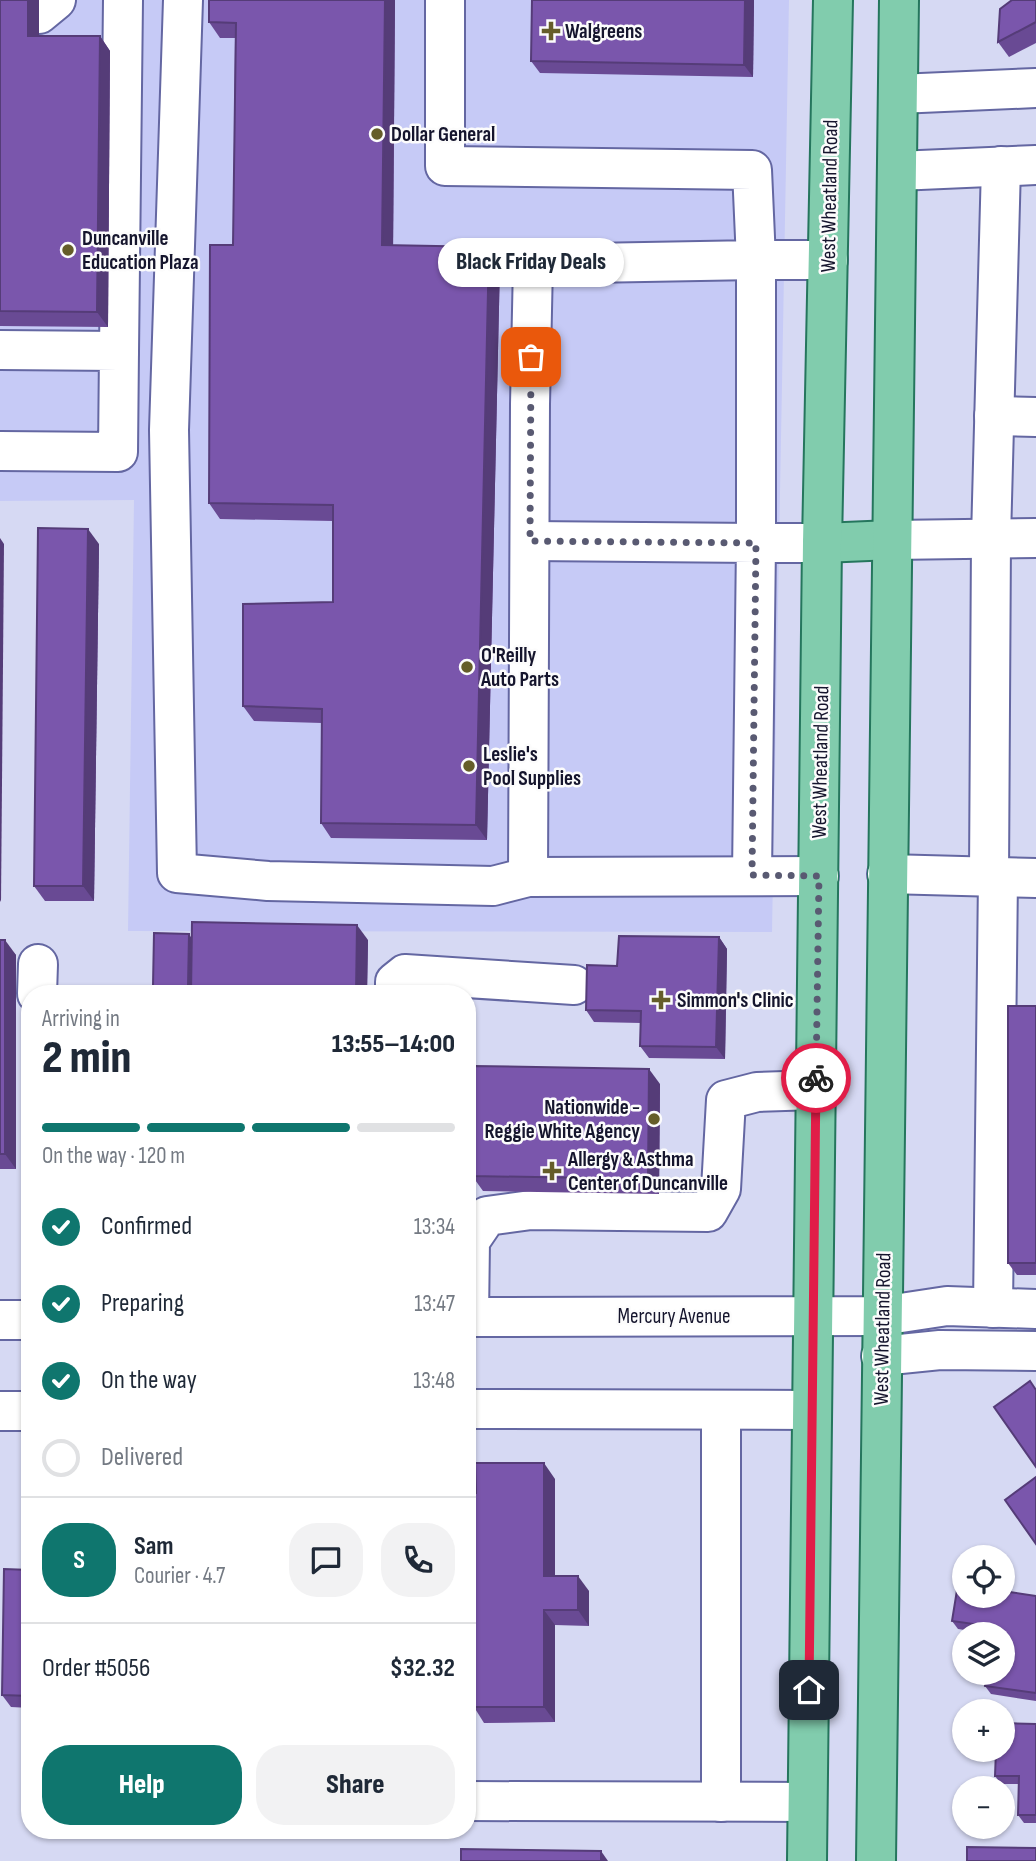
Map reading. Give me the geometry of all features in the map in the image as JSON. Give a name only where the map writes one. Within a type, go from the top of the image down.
[{"type":"main road","name":"West Wheatland Road","points":[[807,1861],[822,542],[833,0]]},
{"type":"main road","name":"West Wheatland Road","points":[[876,1861],[899,0]]},
{"type":"main road","points":[[822,542],[892,540]]},
{"type":"street","points":[[0,451],[118,452],[122,0]]},
{"type":"street","points":[[183,0],[169,430],[177,873],[268,881],[494,886],[528,877],[819,876]]},
{"type":"street","points":[[445,0],[445,166],[751,170],[756,260],[752,875]]},
{"type":"street","points":[[898,94],[1036,89]]},
{"type":"street","points":[[897,171],[1019,166],[994,416],[991,538],[994,877],[993,1308]]},
{"type":"street","points":[[528,877],[533,264],[828,260]]},
{"type":"street","points":[[0,350],[119,351]]},
{"type":"street","points":[[994,416],[1036,417]]},
{"type":"street","points":[[892,540],[1036,538]]},
{"type":"street","points":[[530,541],[822,542]]},
{"type":"street","points":[[887,874],[1036,878]]},
{"type":"street","points":[[395,985],[405,974],[574,985]]},
{"type":"street","points":[[476,1232],[487,1216],[531,1210],[708,1212],[721,1189],[726,1100],[757,1092],[816,1090]]},
{"type":"street","name":"Mercury Avenue","points":[[476,1317],[881,1316],[947,1306],[1036,1309]]},
{"type":"street","points":[[0,1320],[21,1320]]},
{"type":"street","points":[[881,1356],[940,1350],[1036,1351]]},
{"type":"street","points":[[476,1409],[812,1410]]},
{"type":"street","points":[[721,1410],[721,1802]]},
{"type":"street","points":[[0,1411],[21,1411]]},
{"type":"street","points":[[476,1801],[807,1802]]},
{"type":"shaded area","points":[[0,0],[789,0],[772,932],[128,931],[134,500],[0,501]]},
{"type":"building","points":[[0,0],[28,0],[28,36],[100,36],[97,312],[0,311]]},
{"type":"building","points":[[209,0],[385,0],[382,245],[489,247],[476,825],[321,823],[322,709],[243,706],[243,604],[333,602],[333,505],[209,503],[210,245],[233,245],[236,23],[209,22]]},
{"type":"building","name":"Walgreens","points":[[532,0],[745,0],[744,65],[531,61]]},
{"type":"building","points":[[1012,0],[1036,0],[1036,22],[998,42],[1000,9]]},
{"type":"building","points":[[38,528],[88,529],[83,886],[34,886]]},
{"type":"building","points":[[192,922],[357,925],[356,985],[191,985]]},
{"type":"building","points":[[154,933],[189,934],[188,985],[153,985]]},
{"type":"building","name":"Simmon's Clinic","points":[[619,936],[719,937],[716,1047],[640,1046],[641,1011],[586,1010],[587,965],[617,966]]},
{"type":"building","points":[[0,940],[5,940],[5,1154],[0,1154]]},
{"type":"building","points":[[1008,1006],[1036,1006],[1036,1263],[1008,1263]]},
{"type":"building","points":[[476,1066],[649,1069],[648,1179],[476,1176]]},
{"type":"building","points":[[1030,1381],[1036,1390],[1036,1467],[994,1407]]},
{"type":"building","points":[[476,1463],[544,1463],[544,1576],[578,1576],[578,1610],[544,1610],[544,1707],[476,1707]]},
{"type":"building","points":[[1036,1477],[1036,1544],[1005,1500]]},
{"type":"building","points":[[4,1569],[21,1570],[21,1696],[2,1695]]},
{"type":"building","points":[[1015,1593],[1036,1596],[1036,1693],[985,1686],[1015,1685],[1015,1622],[952,1621],[954,1608],[1015,1608]]},
{"type":"building","points":[[1015,1723],[1036,1724],[1036,1815],[1018,1815],[1019,1776],[995,1776],[996,1762],[1015,1762]]},
{"type":"building","points":[[967,1847],[1036,1848],[1036,1861],[967,1861]]},
{"type":"building","points":[[461,1849],[601,1851],[601,1861],[461,1861]]},
{"type":"way so far","points":[[531,357],[530,541],[756,543],[752,875],[819,876],[816,1078]]},
{"type":"place","name":"Walgreens","points":[[551,31]]},
{"type":"place","name":"Dollar General","points":[[377,134]]},
{"type":"place","name":"Duncanville Education Plaza","points":[[68,250]]},
{"type":"place","name":"Black Friday Deals","points":[[531,357]]},
{"type":"place","name":"O'Reilly Auto Parts","points":[[467,667]]},
{"type":"place","name":"Leslie's Pool Supplies","points":[[469,766]]},
{"type":"place","name":"Simmon's Clinic","points":[[661,1000]]},
{"type":"place","name":"Nationwide - Reggie White Agency","points":[[654,1119]]},
{"type":"place","name":"Allergy & Asthma Center of Duncanville","points":[[552,1171]]},
{"type":"route","points":[[809,1690],[816,1078]]}]
